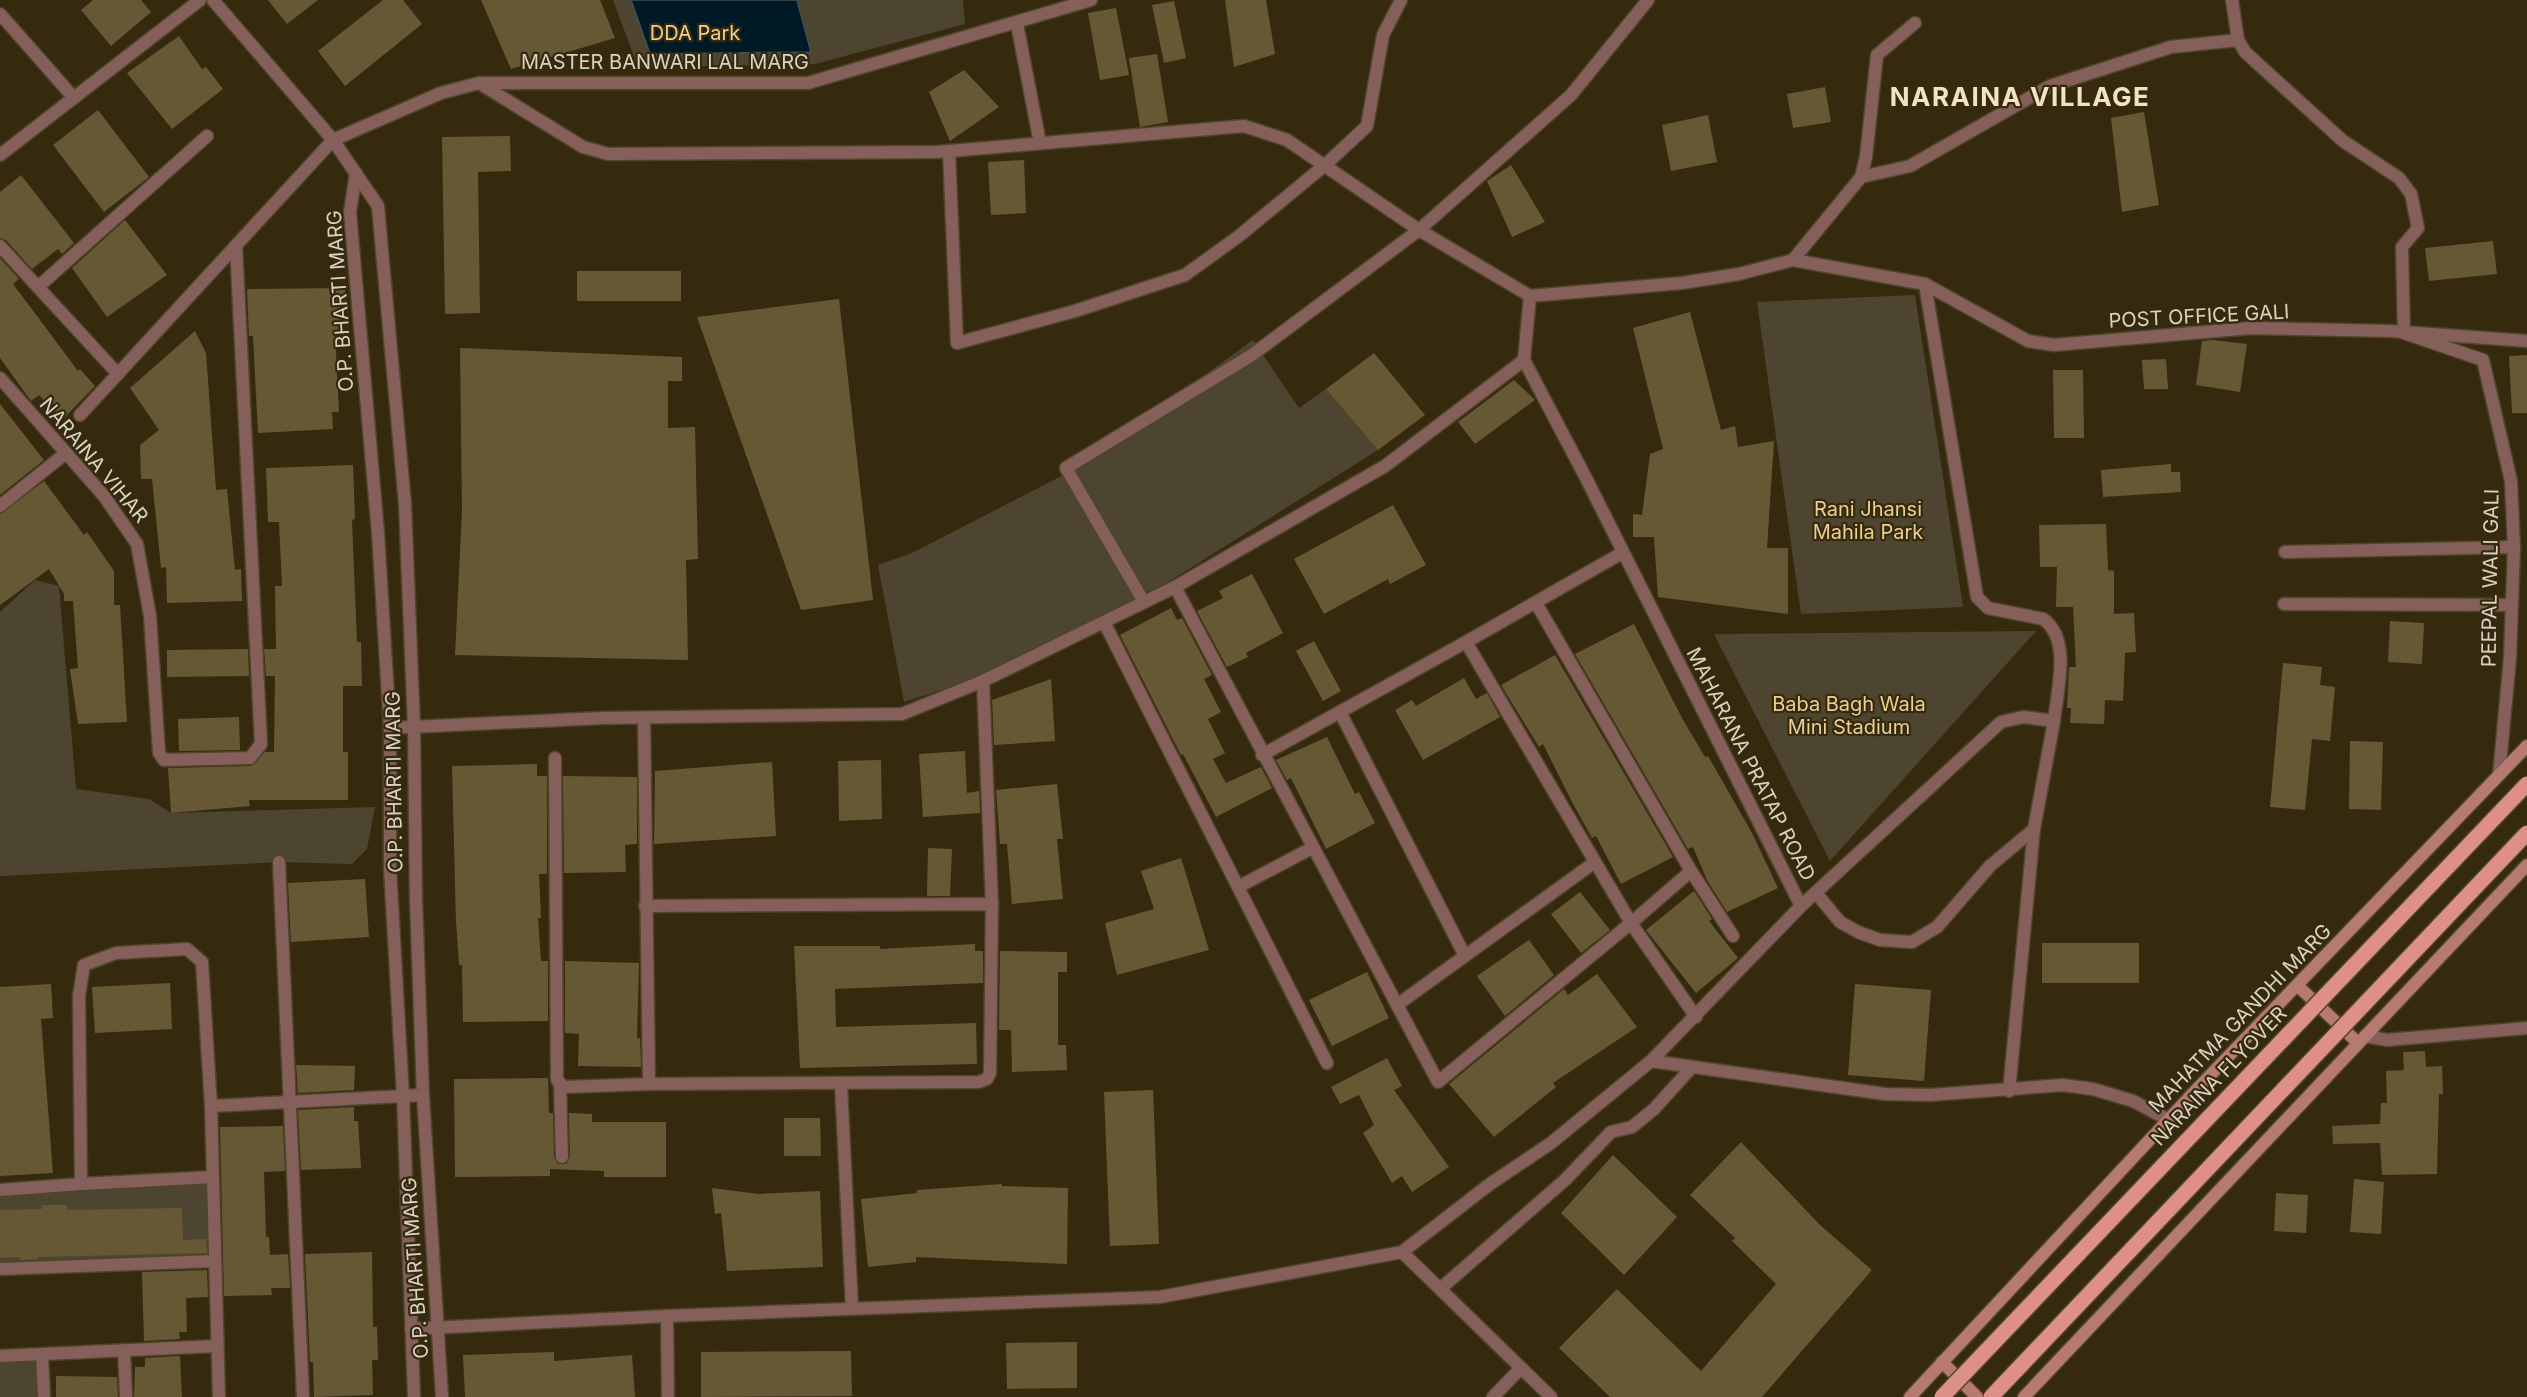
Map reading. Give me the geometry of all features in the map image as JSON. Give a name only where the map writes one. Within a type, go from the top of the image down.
[{"type":"main road","name":"MAHATMA GANDHI MARG","points":[[1910,1397],[2169,1120],[2527,746]]},
{"type":"main road","name":"NARAINA FLYOVER","points":[[1942,1397],[2527,784]]},
{"type":"main road","points":[[1991,1397],[2527,833]]},
{"type":"main road","points":[[2024,1397],[2527,865]]},
{"type":"main road","points":[[2298,986],[2361,1039]]},
{"type":"main road","points":[[1942,1362],[1977,1397]]},
{"type":"street","points":[[0,155],[200,0]]},
{"type":"street","name":"O.P. BHARTI MARG","points":[[213,0],[333,140],[378,206],[405,504],[414,727],[416,900],[423,1095],[442,1397]]},
{"type":"street","name":"MASTER BANWARI LAL MARG","points":[[333,140],[441,93],[479,83],[808,83],[1017,24],[1091,0]]},
{"type":"street","points":[[949,151],[957,343],[1075,311],[1185,275],[1239,236],[1325,165],[1367,126],[1383,35],[1401,0]]},
{"type":"street","points":[[1144,602],[1066,468],[1252,355],[1419,230],[1571,95],[1648,0]]},
{"type":"street","points":[[2232,0],[2238,40],[2254,61],[2343,141],[2398,178],[2411,194],[2418,228],[2402,248],[2404,333]]},
{"type":"street","points":[[0,14],[74,98]]},
{"type":"street","points":[[479,83],[583,147],[608,154],[949,151],[1244,126],[1287,140],[1419,230],[1530,296],[1682,282],[1739,274],[1793,260],[1861,177],[1866,157],[1877,56],[1915,23]]},
{"type":"street","points":[[1017,24],[1040,143]]},
{"type":"street","points":[[1861,177],[1910,166],[2050,86],[2171,47],[2238,40]]},
{"type":"street","points":[[38,287],[207,136]]},
{"type":"street","points":[[80,415],[333,140]]},
{"type":"street","name":"O.P. BHARTI MARG","points":[[356,173],[350,212],[378,533],[390,728],[390,868],[403,1096],[414,1397]]},
{"type":"street","name":"NARAINA VIHAR","points":[[0,378],[104,496],[137,544],[150,616],[159,753],[164,760],[250,758],[261,744],[236,245]]},
{"type":"street","points":[[0,246],[118,374]]},
{"type":"street","name":"POST OFFICE GALI","points":[[1793,260],[1925,284],[2028,341],[2048,345],[2251,328],[2527,340]]},
{"type":"street","points":[[1925,284],[1977,597],[1988,608],[2043,619],[2057,637],[2060,651],[2054,721],[2034,829],[2008,1091]]},
{"type":"street","points":[[390,728],[644,719],[902,714],[983,681],[1175,587],[1385,466],[1524,360],[1530,296]]},
{"type":"street","name":"PEEPAL WALI GALI","points":[[2404,333],[2482,360],[2511,481],[2514,547],[2510,658],[2499,775]]},
{"type":"street","name":"MAHARANA PRATAP ROAD","points":[[1402,1252],[1490,1184],[1551,1143],[1651,1061],[1801,906],[1587,480],[1524,360]]},
{"type":"street","points":[[0,506],[66,453]]},
{"type":"street","points":[[2285,552],[2514,547]]},
{"type":"street","points":[[1262,755],[1622,553]]},
{"type":"street","points":[[1175,587],[1437,1082],[1691,871]]},
{"type":"street","points":[[1536,603],[1691,871],[1733,936]]},
{"type":"street","points":[[2284,604],[2512,605]]},
{"type":"street","points":[[1104,622],[1327,1063]]},
{"type":"street","points":[[1466,642],[1631,923],[1696,1017]]},
{"type":"street","points":[[560,1084],[564,1087],[649,1084],[841,1084],[979,1082],[987,1079],[991,1067],[992,904],[983,681]]},
{"type":"street","points":[[1340,712],[1465,956]]},
{"type":"street","points":[[1801,906],[2001,722],[2023,717],[2054,721]]},
{"type":"street","points":[[644,719],[649,1084]]},
{"type":"street","points":[[555,758],[556,1072],[560,1084],[562,1157]]},
{"type":"street","points":[[1816,893],[1840,922],[1858,932],[1880,940],[1912,942],[1937,927],[1990,866],[2034,829]]},
{"type":"street","points":[[1239,887],[1312,848]]},
{"type":"street","points":[[279,862],[303,1397]]},
{"type":"street","points":[[1397,1005],[1594,862]]},
{"type":"street","points":[[645,906],[992,904]]},
{"type":"street","points":[[81,1184],[79,996],[84,965],[116,953],[187,949],[198,956],[202,962],[211,1106],[219,1397]]},
{"type":"street","points":[[2361,1039],[2387,1040],[2527,1028]]},
{"type":"street","points":[[1651,1061],[1885,1094],[1930,1095],[2008,1091],[2062,1085],[2093,1089],[2133,1101],[2169,1120]]},
{"type":"street","points":[[1440,1289],[1565,1180],[1611,1132],[1632,1126],[1654,1109],[1692,1067]]},
{"type":"street","points":[[841,1084],[852,1308]]},
{"type":"street","points":[[211,1106],[423,1095]]},
{"type":"street","points":[[0,1190],[213,1177]]},
{"type":"street","points":[[411,1329],[852,1308],[1161,1297],[1402,1252],[1551,1397]]},
{"type":"street","points":[[0,1269],[214,1261]]},
{"type":"street","points":[[666,1316],[668,1397]]},
{"type":"street","points":[[0,1356],[217,1346]]},
{"type":"street","points":[[124,1350],[126,1397]]},
{"type":"street","points":[[42,1355],[44,1397]]},
{"type":"street","points":[[1493,1397],[1521,1368]]},
{"type":"green space","name":"DDA Park","points":[[613,0],[963,0],[965,24],[815,64],[638,67]]},
{"type":"green space","name":"Rani Jhansi Mahila Park","points":[[1915,295],[1963,607],[1801,614],[1757,302]]},
{"type":"green space","points":[[1253,340],[1299,408],[1326,389],[1378,450],[1168,582],[981,677],[904,702],[878,565],[912,553],[1077,468]]},
{"type":"green space","points":[[35,580],[59,586],[76,789],[149,799],[171,813],[375,807],[367,849],[352,864],[279,862],[0,876],[0,612]]},
{"type":"green space","name":"Baba Bagh Wala Mini Stadium","points":[[2036,631],[1830,861],[1714,634]]},
{"type":"green space","points":[[213,1177],[214,1261],[0,1269],[0,1183],[81,1184]]},
{"type":"green space","points":[[42,1355],[44,1397],[0,1397],[0,1356]]},
{"type":"water","points":[[631,0],[797,0],[811,52],[650,54]]},
{"type":"building","points":[[93,0],[141,0],[151,12],[111,46],[81,10]]},
{"type":"building","points":[[268,0],[318,0],[287,24]]},
{"type":"building","points":[[383,0],[403,0],[422,24],[345,86],[318,51]]},
{"type":"building","points":[[481,0],[600,0],[615,38],[511,69]]},
{"type":"building","points":[[1225,0],[1266,0],[1275,54],[1234,67]]},
{"type":"building","points":[[1174,1],[1186,58],[1164,63],[1152,5]]},
{"type":"building","points":[[1116,8],[1129,75],[1100,80],[1088,13]]},
{"type":"building","points":[[179,36],[202,69],[206,67],[223,89],[172,129],[127,73]]},
{"type":"building","points":[[1157,54],[1168,122],[1140,127],[1129,58]]},
{"type":"building","points":[[964,70],[999,107],[950,141],[929,92]]},
{"type":"building","points":[[1825,87],[1831,122],[1793,128],[1787,94]]},
{"type":"building","points":[[98,110],[149,177],[104,212],[53,145]]},
{"type":"building","points":[[2144,112],[2159,205],[2122,212],[2111,118]]},
{"type":"building","points":[[1708,115],[1717,162],[1671,171],[1662,125]]},
{"type":"building","points":[[510,136],[511,171],[478,172],[480,313],[445,314],[442,137]]},
{"type":"building","points":[[1024,160],[1026,213],[991,215],[988,162]]},
{"type":"building","points":[[1511,165],[1545,222],[1512,237],[1487,181]]},
{"type":"building","points":[[21,175],[74,243],[62,254],[58,249],[32,269],[6,240],[0,238],[0,192]]},
{"type":"building","points":[[125,220],[167,275],[107,317],[72,268]]},
{"type":"building","points":[[2493,241],[2497,274],[2429,281],[2425,248]]},
{"type":"building","points":[[0,258],[19,279],[13,284],[78,371],[80,369],[95,386],[62,420],[39,395],[31,401],[0,358]]},
{"type":"building","points":[[577,271],[681,271],[681,301],[577,301]]},
{"type":"building","points":[[345,288],[346,315],[341,315],[341,334],[335,334],[339,412],[332,412],[333,429],[258,433],[253,336],[249,336],[247,289]]},
{"type":"building","points":[[839,299],[873,600],[801,610],[697,317]]},
{"type":"building","points":[[1690,312],[1721,430],[1735,426],[1738,447],[1774,441],[1767,548],[1788,548],[1788,614],[1658,597],[1654,537],[1633,537],[1633,514],[1642,515],[1650,454],[1663,449],[1633,328]]},
{"type":"building","points":[[195,331],[206,353],[216,490],[227,489],[235,570],[241,569],[242,601],[167,603],[166,567],[161,568],[152,479],[141,479],[140,445],[159,430],[130,388]]},
{"type":"building","points":[[2202,341],[2247,344],[2240,392],[2196,385]]},
{"type":"building","points":[[460,348],[682,357],[682,381],[668,381],[668,428],[695,427],[698,559],[686,560],[688,660],[455,655],[462,510]]},
{"type":"building","points":[[1374,353],[1425,415],[1378,450],[1326,389]]},
{"type":"building","points":[[2527,355],[2527,413],[2512,413],[2509,356]]},
{"type":"building","points":[[2166,359],[2168,389],[2144,389],[2142,360]]},
{"type":"building","points":[[2053,370],[2083,370],[2084,438],[2054,438]]},
{"type":"building","points":[[1514,380],[1535,400],[1475,444],[1458,422]]},
{"type":"building","points":[[0,404],[44,460],[0,495]]},
{"type":"building","points":[[2171,464],[2171,472],[2180,472],[2181,492],[2103,497],[2101,470]]},
{"type":"building","points":[[353,465],[355,519],[352,520],[357,642],[361,642],[362,686],[343,686],[343,752],[348,752],[348,800],[249,800],[250,806],[171,813],[168,768],[251,766],[265,752],[274,752],[275,676],[266,676],[264,649],[276,649],[275,586],[282,586],[279,522],[268,522],[266,468]]},
{"type":"building","points":[[44,481],[84,535],[87,532],[114,571],[114,605],[120,605],[127,722],[78,724],[70,669],[78,668],[73,601],[64,601],[64,594],[49,569],[0,605],[0,514]]},
{"type":"building","points":[[1393,505],[1426,565],[1390,584],[1388,579],[1324,614],[1294,559]]},
{"type":"building","points":[[2106,524],[2108,570],[2114,571],[2114,614],[2134,613],[2136,652],[2125,653],[2123,701],[2105,700],[2104,724],[2070,723],[2071,708],[2067,708],[2069,667],[2076,667],[2073,607],[2056,607],[2057,567],[2040,567],[2039,525]]},
{"type":"building","points":[[1252,574],[1283,633],[1246,653],[1248,657],[1227,667],[1197,611],[1223,598],[1219,591]]},
{"type":"building","points":[[1171,608],[1177,620],[1182,618],[1212,675],[1204,679],[1221,712],[1208,719],[1225,753],[1213,759],[1226,783],[1261,767],[1272,788],[1216,817],[1183,754],[1181,755],[1120,635]]},
{"type":"building","points":[[2390,621],[2424,623],[2422,664],[2388,662]]},
{"type":"building","points":[[1634,624],[1682,718],[1705,757],[1708,756],[1752,833],[1778,888],[1727,912],[1707,880],[1693,847],[1688,849],[1575,654]]},
{"type":"building","points":[[1314,641],[1341,691],[1323,701],[1296,651]]},
{"type":"building","points":[[248,649],[249,676],[167,677],[167,650]]},
{"type":"building","points":[[1555,655],[1673,857],[1621,884],[1596,836],[1592,838],[1543,744],[1539,747],[1501,685]]},
{"type":"building","points":[[2283,663],[2322,667],[2320,685],[2335,687],[2330,741],[2312,739],[2305,810],[2270,807]]},
{"type":"building","points":[[1464,678],[1476,699],[1487,693],[1500,717],[1423,760],[1395,710],[1412,700],[1416,706]]},
{"type":"building","points":[[1051,679],[1055,741],[994,745],[992,700]]},
{"type":"building","points":[[239,717],[240,750],[179,751],[178,719]]},
{"type":"building","points":[[1327,737],[1355,794],[1359,792],[1375,823],[1326,849],[1291,778],[1287,780],[1276,760]]},
{"type":"building","points":[[2350,741],[2383,742],[2381,810],[2349,809]]},
{"type":"building","points":[[965,751],[967,793],[979,791],[980,813],[923,817],[919,754]]},
{"type":"building","points":[[881,760],[882,819],[839,821],[838,761]]},
{"type":"building","points":[[772,762],[776,836],[654,844],[655,771]]},
{"type":"building","points":[[537,764],[537,776],[547,776],[547,874],[539,874],[541,918],[538,918],[541,961],[548,961],[548,1021],[463,1022],[462,965],[459,965],[456,921],[452,766]]},
{"type":"building","points":[[563,776],[637,777],[637,844],[625,845],[626,872],[564,873]]},
{"type":"building","points":[[1057,784],[1063,839],[1057,839],[1063,899],[1012,904],[1007,844],[1000,844],[996,790]]},
{"type":"building","points":[[928,848],[952,849],[950,896],[927,896]]},
{"type":"building","points":[[1181,858],[1209,950],[1117,975],[1105,923],[1154,909],[1141,871]]},
{"type":"building","points":[[365,879],[369,937],[291,942],[288,883]]},
{"type":"building","points":[[1694,891],[1712,919],[1709,921],[1738,958],[1696,993],[1646,930]]},
{"type":"building","points":[[1580,892],[1610,930],[1581,953],[1551,914]]},
{"type":"building","points":[[1529,940],[1554,975],[1505,1016],[1477,976]]},
{"type":"building","points":[[2042,943],[2139,943],[2139,983],[2042,983]]},
{"type":"building","points":[[975,944],[975,951],[983,951],[983,983],[835,989],[836,1027],[976,1023],[977,1064],[800,1068],[794,946],[880,946],[880,949]]},
{"type":"building","points":[[1000,951],[1067,952],[1067,972],[1058,972],[1058,1045],[1066,1045],[1067,1070],[1012,1072],[1011,1030],[999,1030]]},
{"type":"building","points":[[565,961],[639,963],[637,1038],[640,1038],[641,1067],[578,1066],[579,1034],[565,1033]]},
{"type":"building","points":[[1367,972],[1389,1018],[1332,1046],[1309,1000]]},
{"type":"building","points":[[1597,974],[1637,1027],[1553,1083],[1556,1087],[1494,1137],[1449,1084],[1564,989],[1568,995]]},
{"type":"building","points":[[170,983],[172,1029],[95,1033],[92,987]]},
{"type":"building","points":[[51,984],[53,1018],[41,1019],[53,1173],[0,1176],[0,987]]},
{"type":"building","points":[[1855,984],[1931,990],[1924,1081],[1848,1075]]},
{"type":"building","points":[[2425,1051],[2426,1067],[2442,1066],[2443,1094],[2439,1094],[2437,1174],[2382,1175],[2380,1143],[2333,1144],[2332,1126],[2380,1124],[2381,1103],[2387,1103],[2386,1071],[2404,1070],[2403,1052]]},
{"type":"building","points":[[1387,1058],[1402,1086],[1394,1090],[1449,1167],[1412,1192],[1402,1176],[1392,1183],[1363,1133],[1374,1125],[1359,1095],[1340,1104],[1331,1087]]},
{"type":"building","points":[[296,1065],[355,1066],[354,1090],[298,1093]]},
{"type":"building","points":[[548,1078],[549,1113],[553,1113],[554,1157],[558,1164],[566,1164],[570,1157],[569,1113],[592,1114],[592,1122],[666,1122],[666,1177],[604,1177],[604,1171],[550,1169],[550,1176],[455,1177],[454,1079]]},
{"type":"building","points":[[1153,1090],[1159,1244],[1110,1246],[1104,1092]]},
{"type":"building","points":[[354,1107],[354,1121],[358,1121],[361,1168],[301,1170],[298,1110]]},
{"type":"building","points":[[784,1118],[820,1118],[821,1156],[784,1156]]},
{"type":"building","points":[[283,1126],[285,1171],[264,1172],[266,1237],[269,1237],[270,1255],[288,1254],[290,1288],[271,1288],[272,1295],[224,1296],[220,1127]]},
{"type":"building","points":[[1741,1142],[1820,1225],[1872,1270],[1762,1397],[1610,1397],[1559,1348],[1617,1289],[1701,1371],[1776,1284],[1732,1241],[1735,1238],[1690,1195]]},
{"type":"building","points":[[1613,1155],[1677,1217],[1624,1275],[1561,1213]]},
{"type":"building","points":[[2354,1179],[2384,1182],[2381,1234],[2350,1232]]},
{"type":"building","points":[[1002,1184],[1002,1186],[1068,1188],[1067,1264],[916,1257],[916,1262],[868,1267],[861,1199],[917,1193],[917,1190]]},
{"type":"building","points":[[712,1188],[759,1194],[820,1191],[823,1267],[727,1271],[721,1213],[715,1214]]},
{"type":"building","points":[[2276,1193],[2308,1195],[2306,1233],[2274,1231]]},
{"type":"building","points":[[42,1205],[67,1205],[67,1210],[182,1208],[183,1240],[206,1239],[207,1253],[38,1257],[38,1259],[20,1260],[20,1257],[0,1258],[0,1210],[42,1209]]},
{"type":"building","points":[[372,1252],[373,1327],[377,1327],[378,1360],[372,1360],[373,1395],[314,1397],[305,1254]]},
{"type":"building","points":[[207,1270],[208,1297],[186,1298],[187,1332],[179,1332],[180,1339],[144,1341],[142,1272]]},
{"type":"building","points":[[1077,1342],[1077,1388],[1007,1389],[1006,1343]]},
{"type":"building","points":[[851,1351],[852,1396],[701,1397],[701,1352]]},
{"type":"building","points":[[554,1352],[554,1361],[632,1355],[635,1397],[465,1397],[463,1355]]},
{"type":"building","points":[[180,1356],[182,1397],[134,1397],[135,1367],[145,1367],[145,1358]]},
{"type":"building","points":[[56,1376],[117,1377],[118,1397],[56,1397]]},
{"type":"district","name":"NARAINA VILLAGE","points":[[2020,96]]}]
